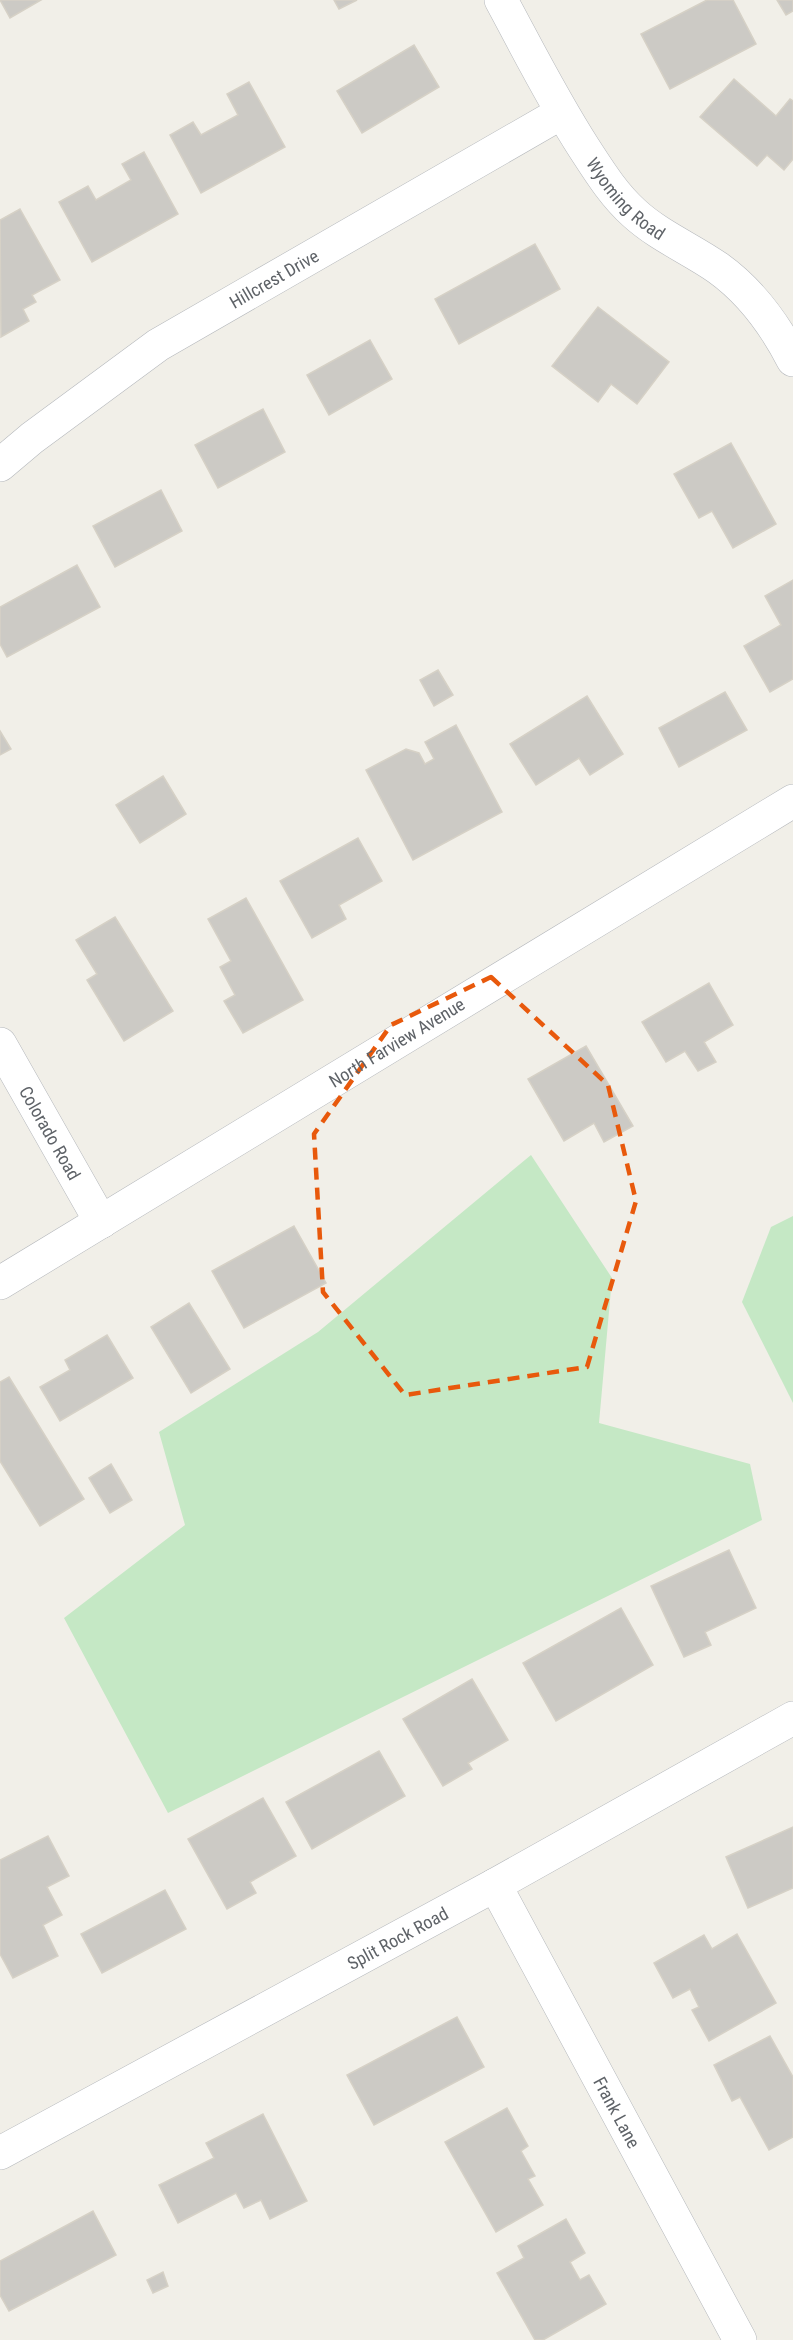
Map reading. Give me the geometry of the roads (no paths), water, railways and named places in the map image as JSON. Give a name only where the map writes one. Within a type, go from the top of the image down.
[{"type":"street","name":"Wyoming Road","points":[[501,0],[561,113],[607,183],[634,213],[663,235],[719,269],[754,301],[780,335],[793,360]]},
{"type":"street","name":"Hillcrest Drive","points":[[0,465],[32,438],[158,345],[561,113]]},
{"type":"street","name":"North Farview Avenue","points":[[0,1283],[793,801]]},
{"type":"street","name":"Colorado Road","points":[[0,1044],[101,1222]]},
{"type":"street","name":"Split Rock Road","points":[[0,2153],[495,1885],[793,1719]]},
{"type":"street","name":"Frank Lane","points":[[495,1885],[740,2340]]}]
